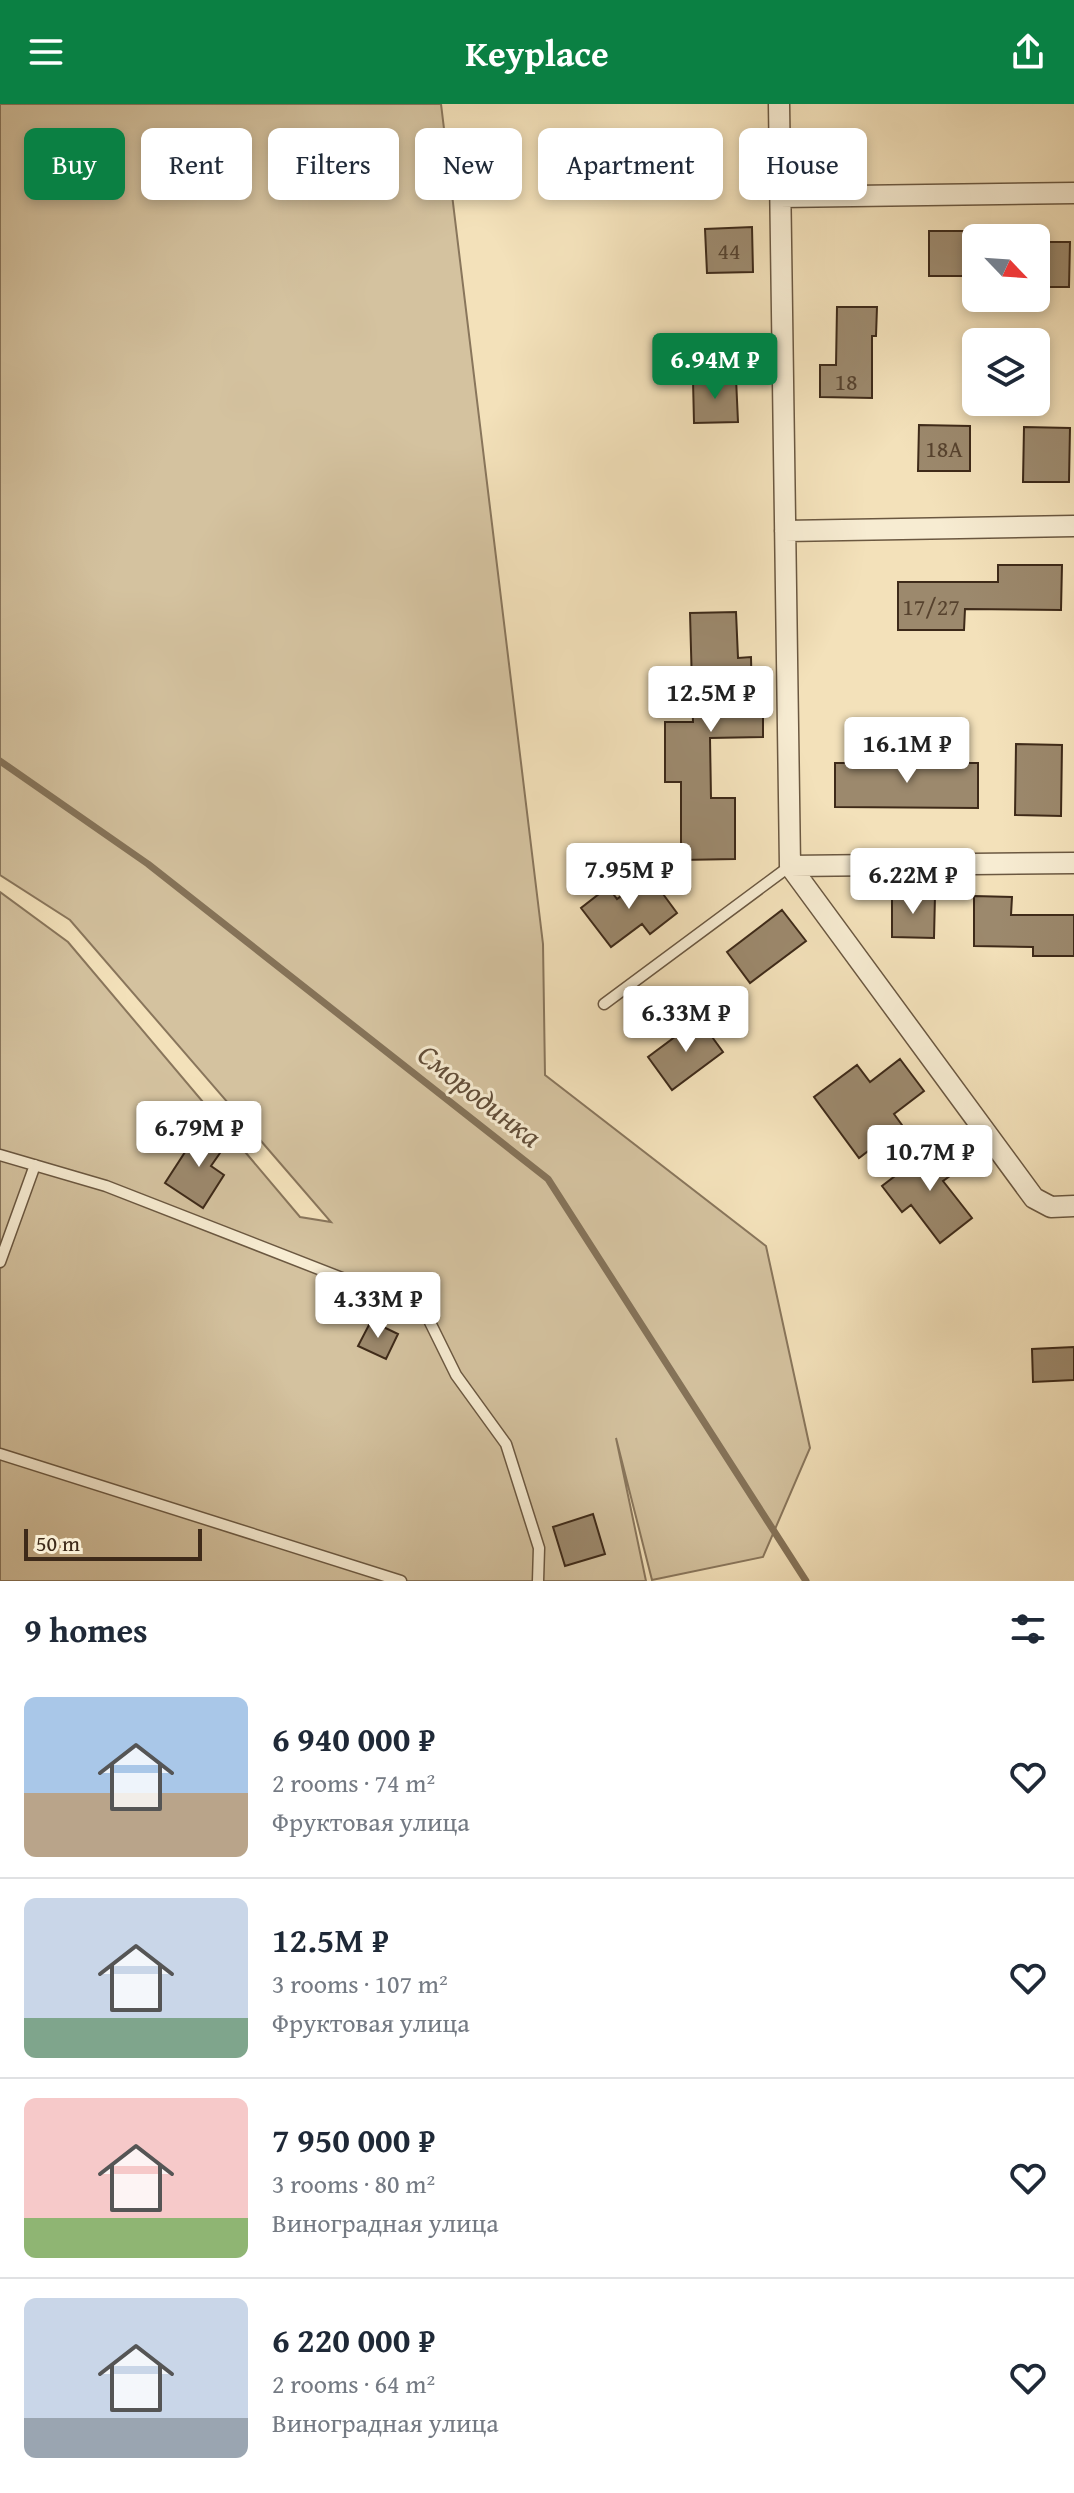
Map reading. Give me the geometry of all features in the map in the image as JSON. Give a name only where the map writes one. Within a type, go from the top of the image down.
[{"type":"street","points":[[779,104],[779,128]]},
{"type":"street","points":[[867,196],[1074,193]]},
{"type":"street","points":[[780,200],[790,866],[1034,1198],[1051,1207],[1074,1206]]},
{"type":"street","points":[[785,531],[1074,526]]},
{"type":"street","points":[[790,866],[1074,863]]},
{"type":"lane","points":[[604,1004],[790,866]]},
{"type":"lane","points":[[0,1155],[106,1186],[424,1310],[456,1375],[506,1444],[539,1548],[538,1581]]},
{"type":"lane","points":[[0,1262],[35,1165]]},
{"type":"lane","points":[[0,1454],[401,1581]]},
{"type":"shaded area","points":[[0,104],[441,104],[444,128],[415,128],[415,200],[453,200],[543,944],[545,1075],[766,1246],[810,1448],[763,1557],[652,1580],[616,1438],[646,1581],[0,1581],[0,892],[68,942],[300,1217],[331,1222],[70,920],[0,875]]},
{"type":"building","points":[[752,227],[753,272],[707,273],[705,229]]},
{"type":"building","points":[[929,231],[962,231],[962,276],[929,276]]},
{"type":"building","points":[[1050,242],[1070,242],[1069,287],[1050,287]]},
{"type":"building","points":[[837,307],[877,307],[876,336],[872,336],[872,398],[820,397],[820,365],[836,365]]},
{"type":"building","points":[[736,378],[738,422],[694,423],[693,380]]},
{"type":"building","points":[[919,425],[970,426],[970,471],[918,471]]},
{"type":"building","points":[[1024,427],[1070,428],[1069,482],[1023,482]]},
{"type":"building","points":[[998,565],[1062,565],[1061,610],[965,609],[964,630],[898,630],[898,582],[998,582]]},
{"type":"building","points":[[736,612],[738,658],[751,657],[752,701],[763,701],[763,737],[710,738],[711,798],[735,798],[735,859],[681,860],[681,782],[665,782],[665,722],[693,722],[690,613]]},
{"type":"building","points":[[1016,744],[1062,745],[1061,816],[1015,815]]},
{"type":"building","points":[[835,763],[978,763],[978,808],[835,807]]},
{"type":"building","points":[[649,875],[677,913],[650,934],[642,924],[611,947],[581,908],[608,887],[617,899]]},
{"type":"building","points":[[892,894],[935,895],[934,938],[892,937]]},
{"type":"building","points":[[974,896],[1012,897],[1011,915],[1074,915],[1074,956],[1033,956],[1033,947],[974,946]]},
{"type":"building","points":[[782,910],[806,941],[750,983],[727,952]]},
{"type":"building","points":[[699,1019],[723,1052],[672,1090],[648,1057]]},
{"type":"building","points":[[900,1059],[924,1091],[894,1114],[902,1125],[859,1158],[814,1097],[857,1065],[870,1082]]},
{"type":"building","points":[[210,1127],[229,1140],[211,1166],[224,1175],[203,1208],[165,1183],[189,1146],[195,1150]]},
{"type":"building","points":[[937,1144],[957,1171],[943,1181],[972,1218],[940,1243],[911,1205],[902,1212],[882,1186]]},
{"type":"building","points":[[371,1321],[398,1334],[386,1359],[358,1346]]},
{"type":"building","points":[[1074,1347],[1074,1380],[1033,1382],[1032,1349]]},
{"type":"building","points":[[593,1514],[605,1554],[565,1566],[553,1527]]},
{"type":"waterway","name":"Смородинка","points":[[0,761],[148,864],[548,1179],[806,1581]]}]
